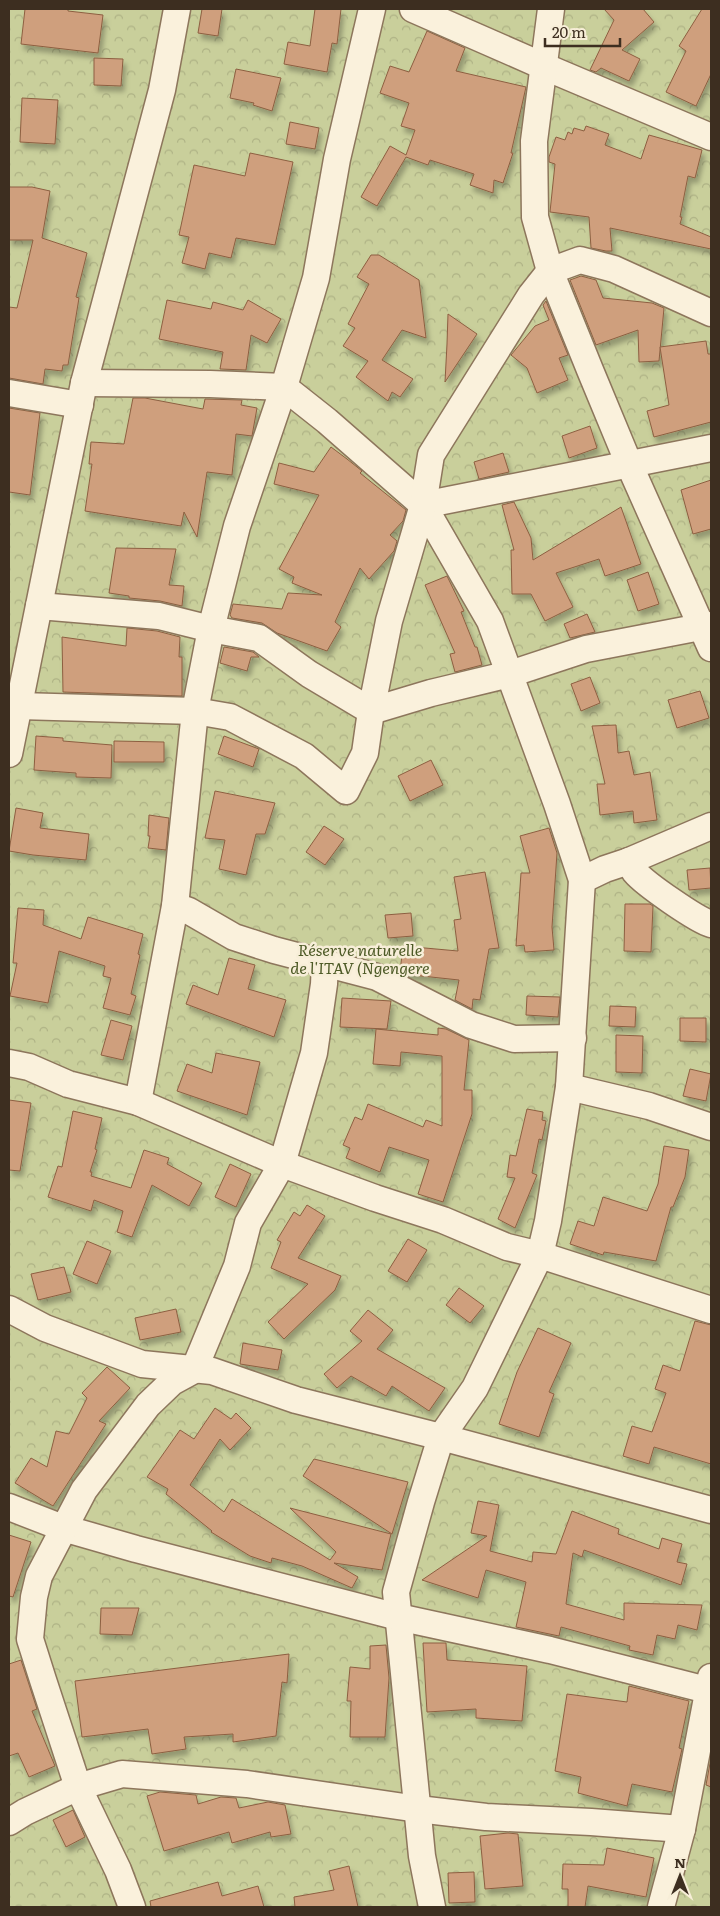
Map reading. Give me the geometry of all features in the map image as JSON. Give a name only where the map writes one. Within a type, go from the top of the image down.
[{"type":"street","points":[[9,754],[82,394],[162,90],[177,9]]},
{"type":"street","points":[[138,1102],[175,906],[195,711],[211,629],[237,526],[284,388],[316,278],[337,159],[372,9]]},
{"type":"street","points":[[413,9],[711,137]]},
{"type":"street","points":[[39,606],[160,616],[211,629],[259,638],[310,674],[371,711],[431,693],[510,674],[586,649],[709,633],[629,464],[550,271],[535,217],[534,141],[551,9]]},
{"type":"street","points":[[19,706],[195,711],[230,717],[304,756],[346,791],[365,753],[371,711],[389,621],[423,505],[431,455],[531,295],[550,271],[580,260],[614,269],[711,313]]},
{"type":"street","points":[[9,393],[82,394],[210,384],[284,388],[327,421],[423,505],[490,622],[557,804],[582,880],[569,1087],[548,1221],[540,1254],[475,1388],[441,1437],[420,1502],[396,1592],[422,1856],[431,1907]]},
{"type":"street","points":[[423,505],[711,448]]},
{"type":"street","points":[[582,880],[711,826]]},
{"type":"street","points":[[629,861],[635,872],[646,882],[711,924]]},
{"type":"street","points":[[175,906],[189,911],[234,937],[274,950],[377,977],[472,1025],[514,1039],[573,1038]]},
{"type":"street","points":[[132,1907],[118,1870],[78,1787],[20,1643],[39,1576],[84,1490],[148,1405],[172,1382],[194,1370],[237,1266],[248,1223],[282,1164],[314,1053],[325,963]]},
{"type":"street","points":[[9,1063],[29,1067],[68,1084],[138,1102],[282,1164],[375,1198],[443,1220],[507,1248],[540,1254],[711,1310]]},
{"type":"street","points":[[569,1087],[649,1106],[711,1127]]},
{"type":"street","points":[[9,1309],[45,1328],[142,1364],[212,1371],[296,1400],[711,1510]]},
{"type":"street","points":[[9,1507],[63,1528],[398,1617],[710,1686],[682,1829],[661,1907]]},
{"type":"street","points":[[9,1822],[25,1812],[78,1787],[122,1774],[247,1784],[486,1817],[682,1829]]},
{"type":"green space","name":"Réserve naturelle de l'ITAV (Ngengere","points":[[9,9],[711,9],[711,1907],[9,1907]]},
{"type":"building","points":[[25,9],[68,9],[68,11],[103,15],[98,53],[21,44]]},
{"type":"building","points":[[202,9],[222,9],[218,36],[198,33]]},
{"type":"building","points":[[315,9],[341,9],[337,44],[332,43],[327,72],[284,64],[288,42],[310,46]]},
{"type":"building","points":[[604,9],[643,9],[654,22],[622,50],[640,59],[629,81],[601,68],[596,72],[590,70],[614,20]]},
{"type":"building","points":[[702,9],[711,9],[711,74],[696,106],[666,92],[686,51],[679,46]]},
{"type":"building","points":[[427,31],[465,48],[456,71],[526,87],[511,153],[513,153],[503,183],[494,180],[493,193],[470,185],[474,174],[430,160],[428,165],[406,157],[377,206],[361,197],[390,146],[406,155],[415,130],[401,126],[409,103],[380,93],[390,66],[409,72]]},
{"type":"building","points":[[94,58],[123,59],[121,86],[94,85]]},
{"type":"building","points":[[236,69],[281,78],[272,111],[253,105],[254,103],[230,98]]},
{"type":"building","points":[[22,98],[58,100],[55,144],[20,142]]},
{"type":"building","points":[[290,122],[319,128],[315,149],[286,144]]},
{"type":"building","points":[[586,126],[609,134],[605,145],[641,159],[649,135],[702,150],[695,178],[688,176],[680,224],[711,237],[711,249],[610,228],[612,251],[591,248],[589,217],[550,212],[555,164],[549,162],[549,157],[556,137],[565,140],[568,132],[572,134],[574,128],[584,131]]},
{"type":"building","points":[[250,153],[293,162],[275,245],[236,238],[231,258],[209,253],[205,269],[182,263],[189,237],[179,235],[194,165],[245,176]]},
{"type":"building","points":[[9,187],[32,187],[50,191],[42,238],[87,253],[76,297],[79,298],[68,365],[63,365],[62,371],[45,369],[43,384],[9,378],[9,307],[17,308],[33,240],[9,240]]},
{"type":"building","points":[[371,255],[379,255],[419,280],[426,338],[402,330],[382,360],[413,379],[400,397],[392,392],[388,401],[356,377],[368,361],[343,346],[355,328],[348,324],[369,284],[357,277]]},
{"type":"building","points":[[581,276],[596,280],[603,298],[652,303],[664,308],[659,361],[639,362],[638,330],[596,345],[570,280]]},
{"type":"building","points":[[167,300],[211,309],[213,302],[243,310],[248,300],[281,319],[267,343],[251,335],[246,370],[220,369],[223,352],[159,339]]},
{"type":"building","points":[[546,301],[568,355],[559,358],[568,380],[537,393],[527,368],[511,355],[535,326],[549,320],[543,305]]},
{"type":"building","points":[[448,314],[477,334],[445,382],[447,344]]},
{"type":"building","points":[[706,341],[708,354],[711,354],[711,422],[654,437],[647,411],[669,405],[660,347]]},
{"type":"building","points":[[133,398],[145,398],[203,409],[205,399],[242,400],[241,405],[257,408],[252,436],[236,434],[232,475],[207,472],[197,537],[184,512],[181,526],[85,511],[92,464],[89,464],[91,442],[124,444]]},
{"type":"building","points":[[9,408],[40,413],[30,495],[9,492]]},
{"type":"building","points":[[590,426],[597,448],[569,458],[562,436]]},
{"type":"building","points":[[331,447],[362,471],[360,473],[406,510],[403,521],[390,535],[397,541],[394,551],[369,579],[360,568],[335,622],[341,627],[327,651],[277,633],[262,623],[232,618],[230,615],[233,604],[282,609],[288,593],[322,595],[292,583],[294,577],[279,569],[319,495],[274,484],[279,463],[314,472]]},
{"type":"building","points":[[503,453],[509,472],[479,479],[474,462]]},
{"type":"building","points":[[711,480],[711,529],[693,534],[681,490]]},
{"type":"building","points":[[514,502],[531,538],[533,560],[621,507],[641,564],[605,576],[599,559],[556,573],[573,607],[545,621],[531,594],[512,594],[511,550],[514,550],[502,505]]},
{"type":"building","points":[[116,548],[176,549],[169,585],[184,586],[182,606],[109,593]]},
{"type":"building","points":[[648,572],[659,604],[638,611],[627,580]]},
{"type":"building","points":[[447,576],[464,611],[461,612],[475,647],[477,647],[482,665],[455,672],[450,654],[455,653],[425,585]]},
{"type":"building","points":[[587,614],[595,632],[570,638],[564,624]]},
{"type":"building","points":[[127,628],[157,631],[180,637],[179,657],[182,657],[182,696],[63,692],[62,637],[126,646]]},
{"type":"building","points":[[224,647],[253,652],[259,657],[251,657],[247,671],[220,663]]},
{"type":"building","points":[[590,677],[600,703],[581,711],[571,684]]},
{"type":"building","points":[[700,691],[709,718],[677,728],[668,700]]},
{"type":"building","points":[[616,725],[618,753],[629,751],[634,775],[650,772],[657,820],[634,823],[633,811],[600,815],[597,784],[605,784],[592,726]]},
{"type":"building","points":[[36,736],[63,738],[63,741],[112,745],[111,778],[76,777],[76,773],[34,770]]},
{"type":"building","points":[[224,736],[259,749],[253,767],[218,754]]},
{"type":"building","points":[[114,741],[164,742],[164,762],[114,762]]},
{"type":"building","points":[[431,760],[443,785],[410,801],[398,776]]},
{"type":"building","points":[[215,791],[275,803],[265,834],[256,834],[246,875],[219,869],[225,840],[205,838]]},
{"type":"building","points":[[16,808],[43,813],[40,828],[89,834],[86,860],[9,851]]},
{"type":"building","points":[[149,815],[169,818],[166,850],[148,848],[150,836],[148,836]]},
{"type":"building","points":[[324,826],[344,839],[325,865],[306,852]]},
{"type":"building","points":[[549,828],[557,853],[552,927],[554,950],[525,952],[524,945],[516,946],[521,873],[530,873],[520,836]]},
{"type":"building","points":[[710,868],[711,888],[689,890],[687,870]]},
{"type":"building","points":[[485,872],[499,948],[489,949],[480,1000],[473,999],[472,1009],[455,1000],[459,980],[403,974],[400,972],[403,946],[458,951],[454,920],[461,919],[454,877]]},
{"type":"building","points":[[625,904],[650,904],[653,906],[651,952],[624,951]]},
{"type":"building","points":[[18,908],[44,910],[43,925],[81,939],[88,917],[143,934],[131,994],[136,996],[130,1015],[103,1008],[111,978],[103,976],[105,966],[59,951],[48,1003],[10,996],[17,963],[13,963]]},
{"type":"building","points":[[411,913],[413,936],[388,938],[385,915]]},
{"type":"building","points":[[229,958],[255,965],[248,989],[286,1000],[274,1037],[186,1004],[193,985],[218,995]]},
{"type":"building","points":[[527,996],[560,997],[558,1017],[526,1015]]},
{"type":"building","points":[[342,998],[391,1001],[387,1029],[340,1027]]},
{"type":"building","points":[[610,1006],[636,1007],[635,1027],[609,1026]]},
{"type":"building","points":[[680,1018],[706,1018],[706,1042],[680,1041]]},
{"type":"building","points":[[111,1020],[132,1026],[123,1060],[101,1055]]},
{"type":"building","points":[[438,1028],[446,1029],[469,1040],[464,1090],[472,1090],[472,1114],[443,1202],[418,1194],[429,1160],[389,1147],[380,1172],[346,1158],[350,1148],[343,1145],[355,1117],[362,1120],[368,1104],[423,1127],[426,1120],[442,1126],[442,1056],[401,1052],[400,1066],[373,1064],[376,1029],[438,1035]]},
{"type":"building","points":[[616,1035],[643,1036],[642,1073],[616,1072]]},
{"type":"building","points":[[216,1053],[260,1062],[247,1115],[177,1091],[187,1064],[212,1073]]},
{"type":"building","points":[[690,1069],[711,1074],[706,1101],[683,1096]]},
{"type":"building","points":[[9,1100],[31,1103],[20,1171],[9,1170]]},
{"type":"building","points":[[527,1109],[543,1112],[542,1120],[546,1121],[542,1140],[539,1139],[532,1173],[537,1175],[515,1228],[498,1219],[515,1178],[507,1177],[510,1155],[516,1156]]},
{"type":"building","points":[[73,1111],[102,1118],[95,1149],[97,1150],[90,1172],[92,1172],[91,1176],[131,1188],[144,1150],[169,1158],[167,1164],[202,1183],[189,1206],[152,1185],[132,1237],[117,1232],[123,1211],[94,1200],[91,1211],[48,1197],[58,1166],[62,1167]]},
{"type":"building","points":[[664,1146],[689,1150],[685,1177],[673,1207],[671,1207],[656,1261],[604,1252],[603,1255],[570,1244],[578,1221],[594,1226],[603,1197],[647,1211],[658,1184]]},
{"type":"building","points":[[230,1164],[251,1174],[236,1207],[215,1197]]},
{"type":"building","points":[[307,1205],[325,1216],[298,1258],[341,1276],[335,1290],[284,1339],[268,1322],[308,1284],[271,1268],[281,1242],[277,1240],[294,1212],[300,1216]]},
{"type":"building","points":[[408,1239],[427,1250],[407,1282],[388,1271]]},
{"type":"building","points":[[87,1241],[111,1251],[97,1284],[73,1274]]},
{"type":"building","points":[[64,1267],[71,1292],[38,1300],[31,1274]]},
{"type":"building","points":[[459,1288],[484,1306],[470,1323],[446,1305]]},
{"type":"building","points":[[176,1309],[181,1332],[140,1340],[135,1318]]},
{"type":"building","points":[[368,1310],[393,1330],[377,1349],[445,1388],[429,1411],[392,1386],[386,1396],[351,1376],[337,1388],[324,1374],[362,1341],[350,1331]]},
{"type":"building","points":[[695,1321],[711,1325],[711,1464],[654,1447],[649,1464],[623,1456],[632,1426],[652,1432],[666,1393],[655,1389],[663,1365],[680,1371]]},
{"type":"building","points":[[538,1328],[571,1343],[549,1392],[554,1394],[539,1437],[499,1424],[517,1372]]},
{"type":"building","points":[[243,1343],[282,1350],[278,1370],[240,1364]]},
{"type":"building","points":[[107,1367],[130,1388],[99,1421],[106,1424],[53,1506],[15,1483],[31,1458],[47,1467],[56,1431],[69,1434],[87,1398],[82,1393]]},
{"type":"building","points":[[215,1408],[231,1419],[236,1413],[251,1428],[230,1450],[220,1439],[190,1485],[224,1512],[232,1499],[330,1560],[336,1552],[290,1508],[391,1534],[382,1570],[334,1563],[358,1577],[352,1588],[302,1566],[272,1558],[271,1563],[250,1556],[211,1532],[166,1494],[168,1489],[147,1477],[180,1430],[194,1439]]},
{"type":"building","points":[[314,1459],[408,1482],[392,1534],[303,1476]]},
{"type":"building","points":[[478,1501],[499,1505],[490,1551],[532,1562],[533,1552],[556,1554],[572,1511],[619,1529],[618,1534],[659,1549],[662,1538],[682,1544],[677,1562],[687,1564],[681,1585],[584,1550],[582,1557],[573,1553],[566,1604],[624,1620],[624,1603],[702,1605],[697,1630],[678,1625],[675,1639],[657,1635],[653,1655],[629,1650],[630,1646],[561,1627],[559,1636],[516,1627],[526,1582],[486,1570],[478,1598],[422,1580],[487,1536],[471,1533]]},
{"type":"building","points":[[9,1535],[31,1542],[13,1597],[9,1596]]},
{"type":"building","points":[[101,1608],[139,1608],[132,1635],[100,1634]]},
{"type":"building","points":[[423,1643],[446,1643],[447,1660],[527,1666],[522,1721],[476,1718],[476,1709],[427,1712]]},
{"type":"building","points":[[386,1645],[389,1678],[385,1737],[350,1737],[351,1701],[347,1701],[350,1667],[370,1669],[370,1646]]},
{"type":"building","points":[[289,1654],[287,1683],[282,1682],[276,1736],[233,1742],[233,1734],[184,1737],[186,1749],[152,1754],[148,1729],[82,1737],[75,1681]]},
{"type":"building","points":[[21,1660],[37,1709],[32,1711],[55,1766],[29,1777],[18,1753],[9,1756],[9,1664]]},
{"type":"building","points":[[629,1686],[689,1701],[679,1748],[682,1749],[672,1792],[632,1784],[627,1806],[578,1793],[581,1777],[555,1771],[567,1694],[627,1702]]},
{"type":"building","points":[[711,1758],[711,1787],[706,1785]]},
{"type":"building","points":[[160,1792],[196,1795],[198,1804],[221,1797],[236,1798],[239,1808],[268,1802],[285,1805],[291,1834],[271,1837],[270,1832],[232,1843],[229,1832],[164,1851],[147,1796]]},
{"type":"building","points":[[73,1810],[85,1837],[66,1847],[53,1820]]},
{"type":"building","points":[[508,1833],[518,1834],[523,1886],[485,1889],[480,1836]]},
{"type":"building","points":[[607,1848],[654,1858],[646,1897],[588,1886],[585,1907],[568,1907],[568,1889],[562,1889],[563,1864],[604,1865]]},
{"type":"building","points":[[349,1866],[358,1907],[295,1907],[294,1897],[334,1890],[329,1871]]},
{"type":"building","points":[[474,1872],[475,1902],[449,1903],[448,1873]]},
{"type":"building","points":[[218,1882],[222,1896],[258,1886],[264,1907],[151,1907],[150,1901]]}]
